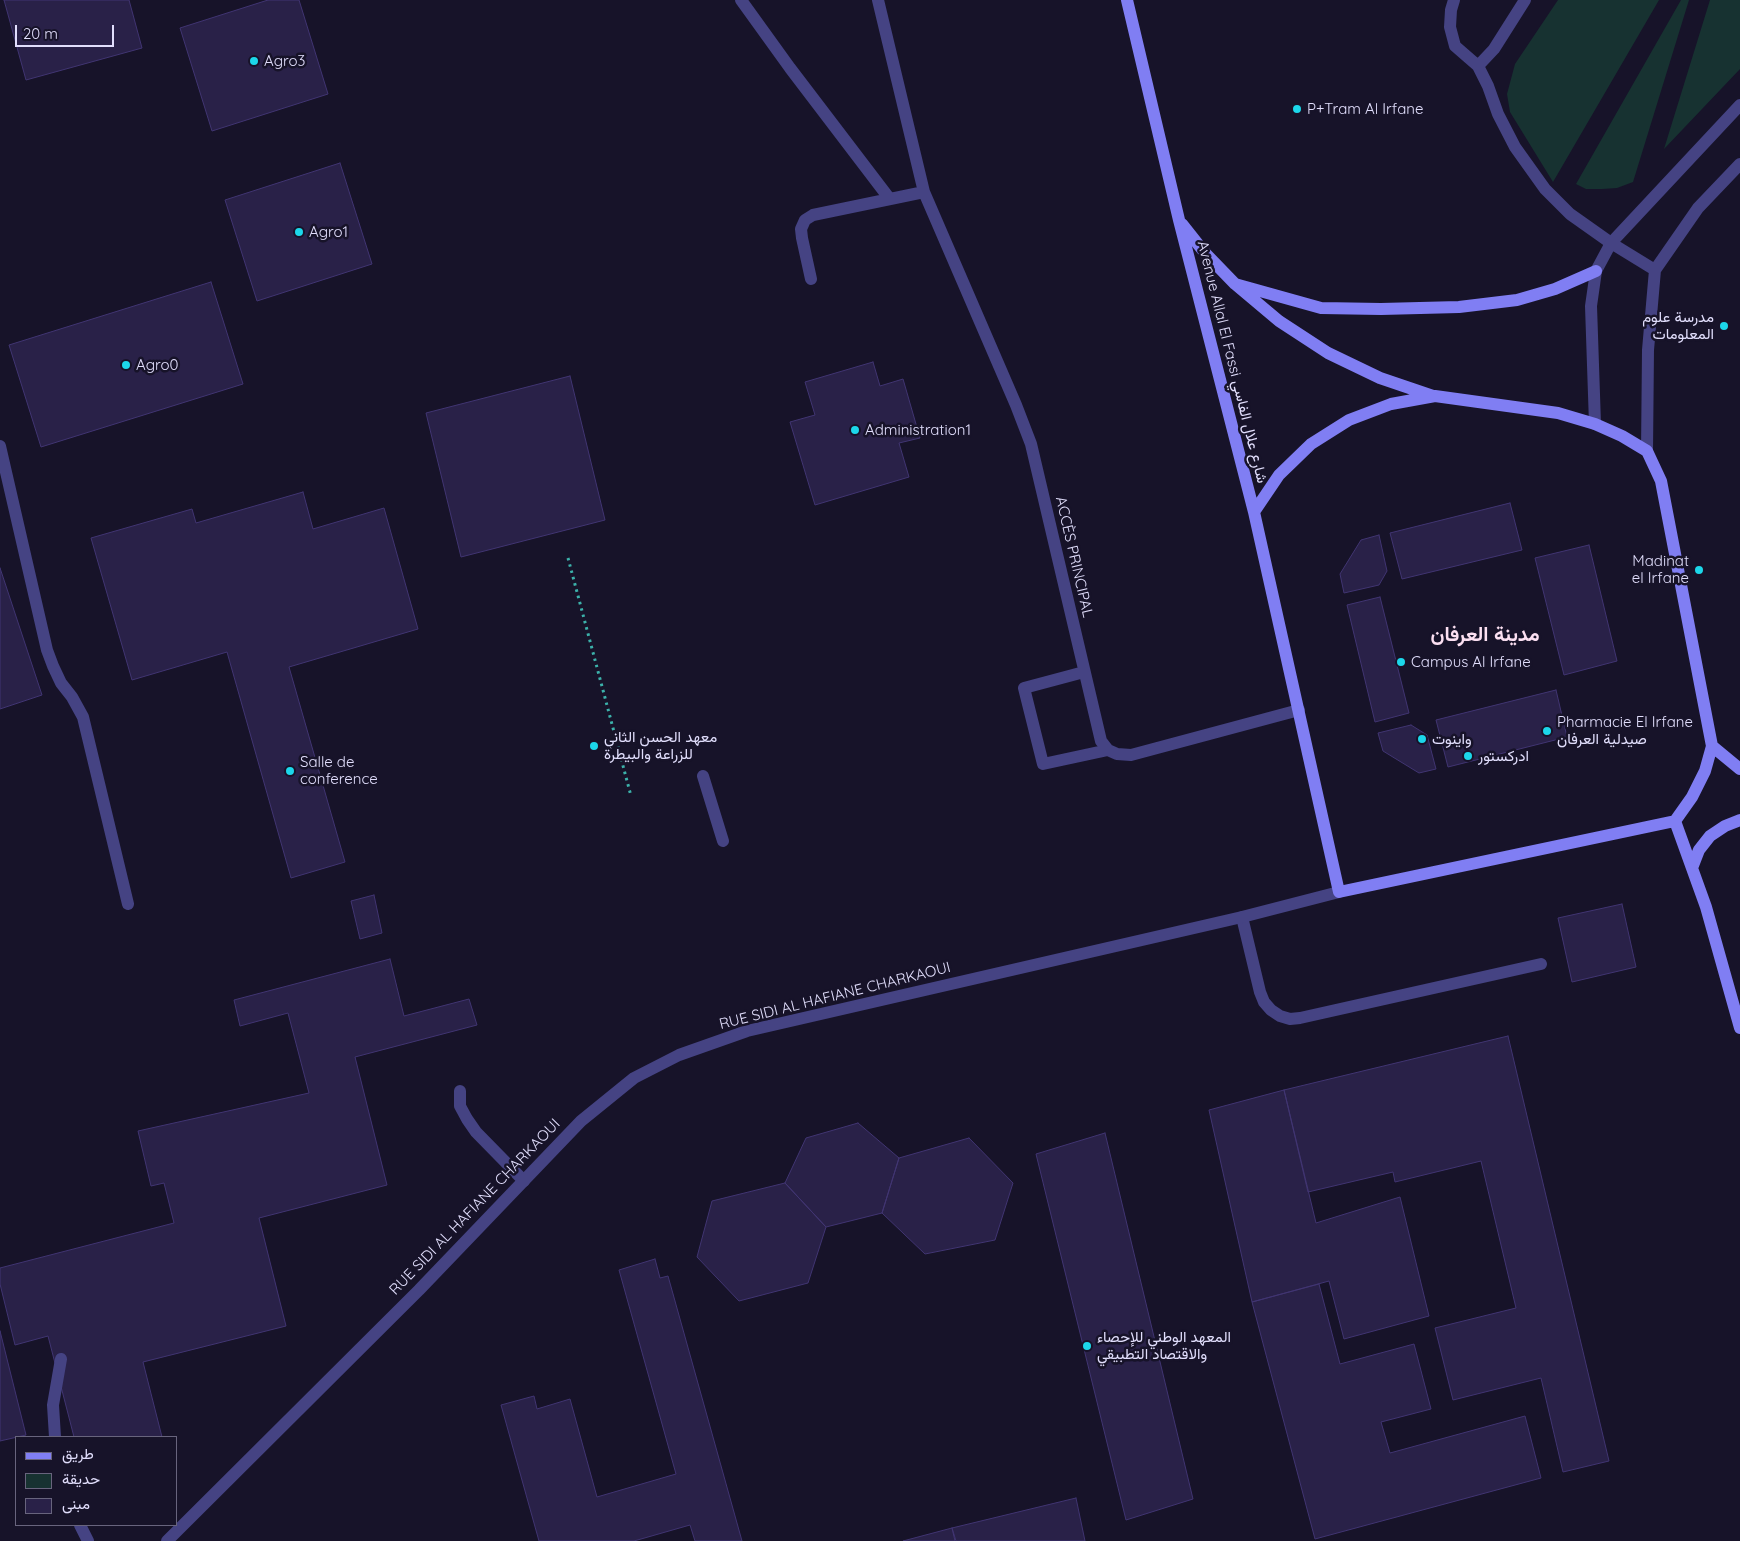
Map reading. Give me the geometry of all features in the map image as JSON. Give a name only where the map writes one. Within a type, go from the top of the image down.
[{"type":"street","points":[[741,0],[889,198]]},
{"type":"street","name":"ACCÈS PRINCIPAL","points":[[878,0],[924,192],[1031,444],[1101,741],[1108,750]]},
{"type":"street","name":"Avenue Allal El Fassi شارع علال الفاسي","points":[[1127,0],[1179,220],[1254,512],[1339,892]]},
{"type":"street","points":[[1454,0],[1451,10],[1450,27],[1455,46],[1478,66],[1488,86],[1498,114],[1515,147],[1545,189],[1570,214],[1611,243],[1655,270]]},
{"type":"street","points":[[1478,66],[1494,49],[1525,0]]},
{"type":"street","points":[[1595,424],[1590,306],[1596,271],[1611,243],[1740,105]]},
{"type":"street","points":[[1339,892],[1675,821],[1692,797],[1705,771],[1712,746],[1661,481],[1646,452],[1648,350],[1655,270],[1698,208],[1740,164]]},
{"type":"street","points":[[811,279],[801,229],[805,220],[813,215],[924,192]]},
{"type":"street","name":"Avenue Allal El Fassi شارع علال الفاسي","points":[[1179,220],[1205,253],[1235,284],[1280,321],[1328,352],[1380,378],[1434,396]]},
{"type":"street","points":[[1235,284],[1321,308],[1459,307],[1516,300],[1555,289],[1596,271]]},
{"type":"street","points":[[1254,512],[1279,475],[1311,444],[1349,420],[1391,404],[1434,396],[1558,413],[1595,424],[1622,436],[1646,452]]},
{"type":"street","points":[[0,446],[47,650],[52,666],[83,717],[128,904]]},
{"type":"street","points":[[1084,672],[1024,688],[1043,764],[1108,750],[1117,754],[1131,755],[1299,710]]},
{"type":"street","points":[[1712,746],[1740,769]]},
{"type":"street","points":[[702,776],[723,841]]},
{"type":"street","points":[[1692,868],[1699,850],[1710,836],[1724,826],[1740,820]]},
{"type":"street","points":[[1675,821],[1706,906],[1740,1028]]},
{"type":"street","name":"RUE SIDI AL HAFIANE CHARKAOUI","points":[[167,1541],[419,1290],[581,1121],[634,1078],[687,1052],[747,1031],[1242,917],[1339,892]]},
{"type":"street","points":[[1242,917],[1264,1002],[1280,1016],[1290,1019],[1541,964]]},
{"type":"street","points":[[460,1091],[460,1106],[476,1132],[524,1180]]},
{"type":"street","points":[[55,1436],[53,1405],[61,1359]]},
{"type":"street","points":[[80,1526],[88,1541]]},
{"type":"path","points":[[568,558],[631,796]]},
{"type":"green space","points":[[1558,0],[1659,0],[1553,182],[1510,112],[1507,94],[1515,64]]},
{"type":"green space","points":[[1681,0],[1689,0],[1633,182],[1617,188],[1602,189],[1586,189],[1576,184]]},
{"type":"green space","points":[[1710,0],[1740,0],[1740,69],[1664,149]]},
{"type":"building","points":[[4,0],[129,0],[142,48],[26,80]]},
{"type":"building","name":"Agro3","points":[[268,0],[299,0],[328,94],[212,131],[180,28]]},
{"type":"building","name":"Agro1","points":[[340,163],[372,264],[257,301],[225,200]]},
{"type":"building","name":"Agro0","points":[[211,282],[243,384],[41,447],[9,345]]},
{"type":"building","name":"Administration1","points":[[873,362],[880,386],[903,379],[920,438],[899,443],[909,477],[815,505],[790,422],[815,415],[805,382]]},
{"type":"building","points":[[570,376],[605,520],[461,557],[426,413]]},
{"type":"building","name":"Salle de conference","points":[[303,492],[313,529],[384,508],[418,629],[289,667],[345,862],[291,878],[227,652],[132,680],[91,538],[192,509],[196,523]]},
{"type":"building","points":[[1510,503],[1522,550],[1402,579],[1390,533]]},
{"type":"building","points":[[1379,535],[1387,571],[1379,585],[1344,593],[1340,574],[1361,540]]},
{"type":"building","points":[[1589,545],[1617,661],[1564,675],[1535,558]]},
{"type":"building","points":[[0,568],[42,695],[0,709]]},
{"type":"building","points":[[1380,597],[1409,713],[1375,722],[1347,605]]},
{"type":"building","points":[[1556,690],[1567,737],[1448,767],[1436,720]]},
{"type":"building","points":[[1411,725],[1427,735],[1436,769],[1419,773],[1383,751],[1378,733]]},
{"type":"building","points":[[374,895],[382,933],[360,939],[351,901]]},
{"type":"building","points":[[1622,904],[1636,967],[1572,982],[1558,918]]},
{"type":"building","points":[[390,959],[404,1016],[469,999],[477,1025],[355,1057],[387,1185],[259,1218],[286,1326],[143,1362],[162,1436],[74,1436],[48,1336],[15,1345],[0,1284],[0,1268],[174,1223],[164,1183],[151,1186],[138,1131],[309,1093],[288,1013],[240,1026],[234,1000]]},
{"type":"building","points":[[1508,1036],[1609,1461],[1563,1472],[1541,1378],[1453,1400],[1435,1328],[1516,1308],[1481,1161],[1395,1182],[1393,1172],[1308,1192],[1284,1090]]},
{"type":"building","points":[[1284,1090],[1316,1223],[1400,1197],[1429,1316],[1344,1339],[1329,1281],[1252,1302],[1209,1110]]},
{"type":"building","points":[[858,1123],[899,1158],[882,1213],[826,1227],[785,1183],[806,1138]]},
{"type":"building","points":[[1105,1133],[1193,1499],[1126,1520],[1036,1154]]},
{"type":"building","points":[[969,1138],[1013,1183],[995,1240],[925,1254],[882,1213],[899,1158]]},
{"type":"building","points":[[785,1183],[826,1227],[808,1283],[739,1301],[697,1257],[712,1201]]},
{"type":"building","points":[[655,1259],[660,1278],[668,1276],[742,1541],[695,1541],[690,1525],[634,1541],[539,1541],[501,1405],[534,1396],[537,1409],[570,1399],[597,1497],[676,1474],[619,1270]]},
{"type":"building","points":[[1319,1284],[1340,1364],[1414,1344],[1431,1409],[1381,1422],[1390,1453],[1525,1416],[1541,1478],[1315,1539],[1252,1302]]},
{"type":"building","points":[[0,1331],[26,1435],[0,1441]]},
{"type":"building","points":[[1076,1498],[1085,1541],[956,1541],[952,1528]]},
{"type":"building","points":[[952,1528],[955,1541],[903,1541]]},
{"type":"place","name":"Agro3","points":[[254,61]]},
{"type":"place","name":"P+Tram Al Irfane","points":[[1297,109]]},
{"type":"place","name":"Agro1","points":[[299,232]]},
{"type":"place","name":"مدرسة علوم المعلومات","points":[[1724,326]]},
{"type":"place","name":"Agro0","points":[[126,365]]},
{"type":"place","name":"Administration1","points":[[855,430]]},
{"type":"place","name":"Madinat el Irfane","points":[[1699,570]]},
{"type":"place","name":"Campus Al Irfane","points":[[1401,662]]},
{"type":"place","name":"Pharmacie El Irfane صيدلية العرفان","points":[[1547,731]]},
{"type":"place","name":"واينوت","points":[[1422,739]]},
{"type":"place","name":"معهد الحسن الثاني للزراعة والبيطرة","points":[[594,746]]},
{"type":"place","name":"ادركستور","points":[[1468,756]]},
{"type":"place","name":"Salle de conference","points":[[290,771]]},
{"type":"place","name":"المعهد الوطني للإحصاء والاقتصاد التطبيقي","points":[[1087,1346]]},
{"type":"district","name":"مدينة العرفان","points":[[1485,635]]}]
